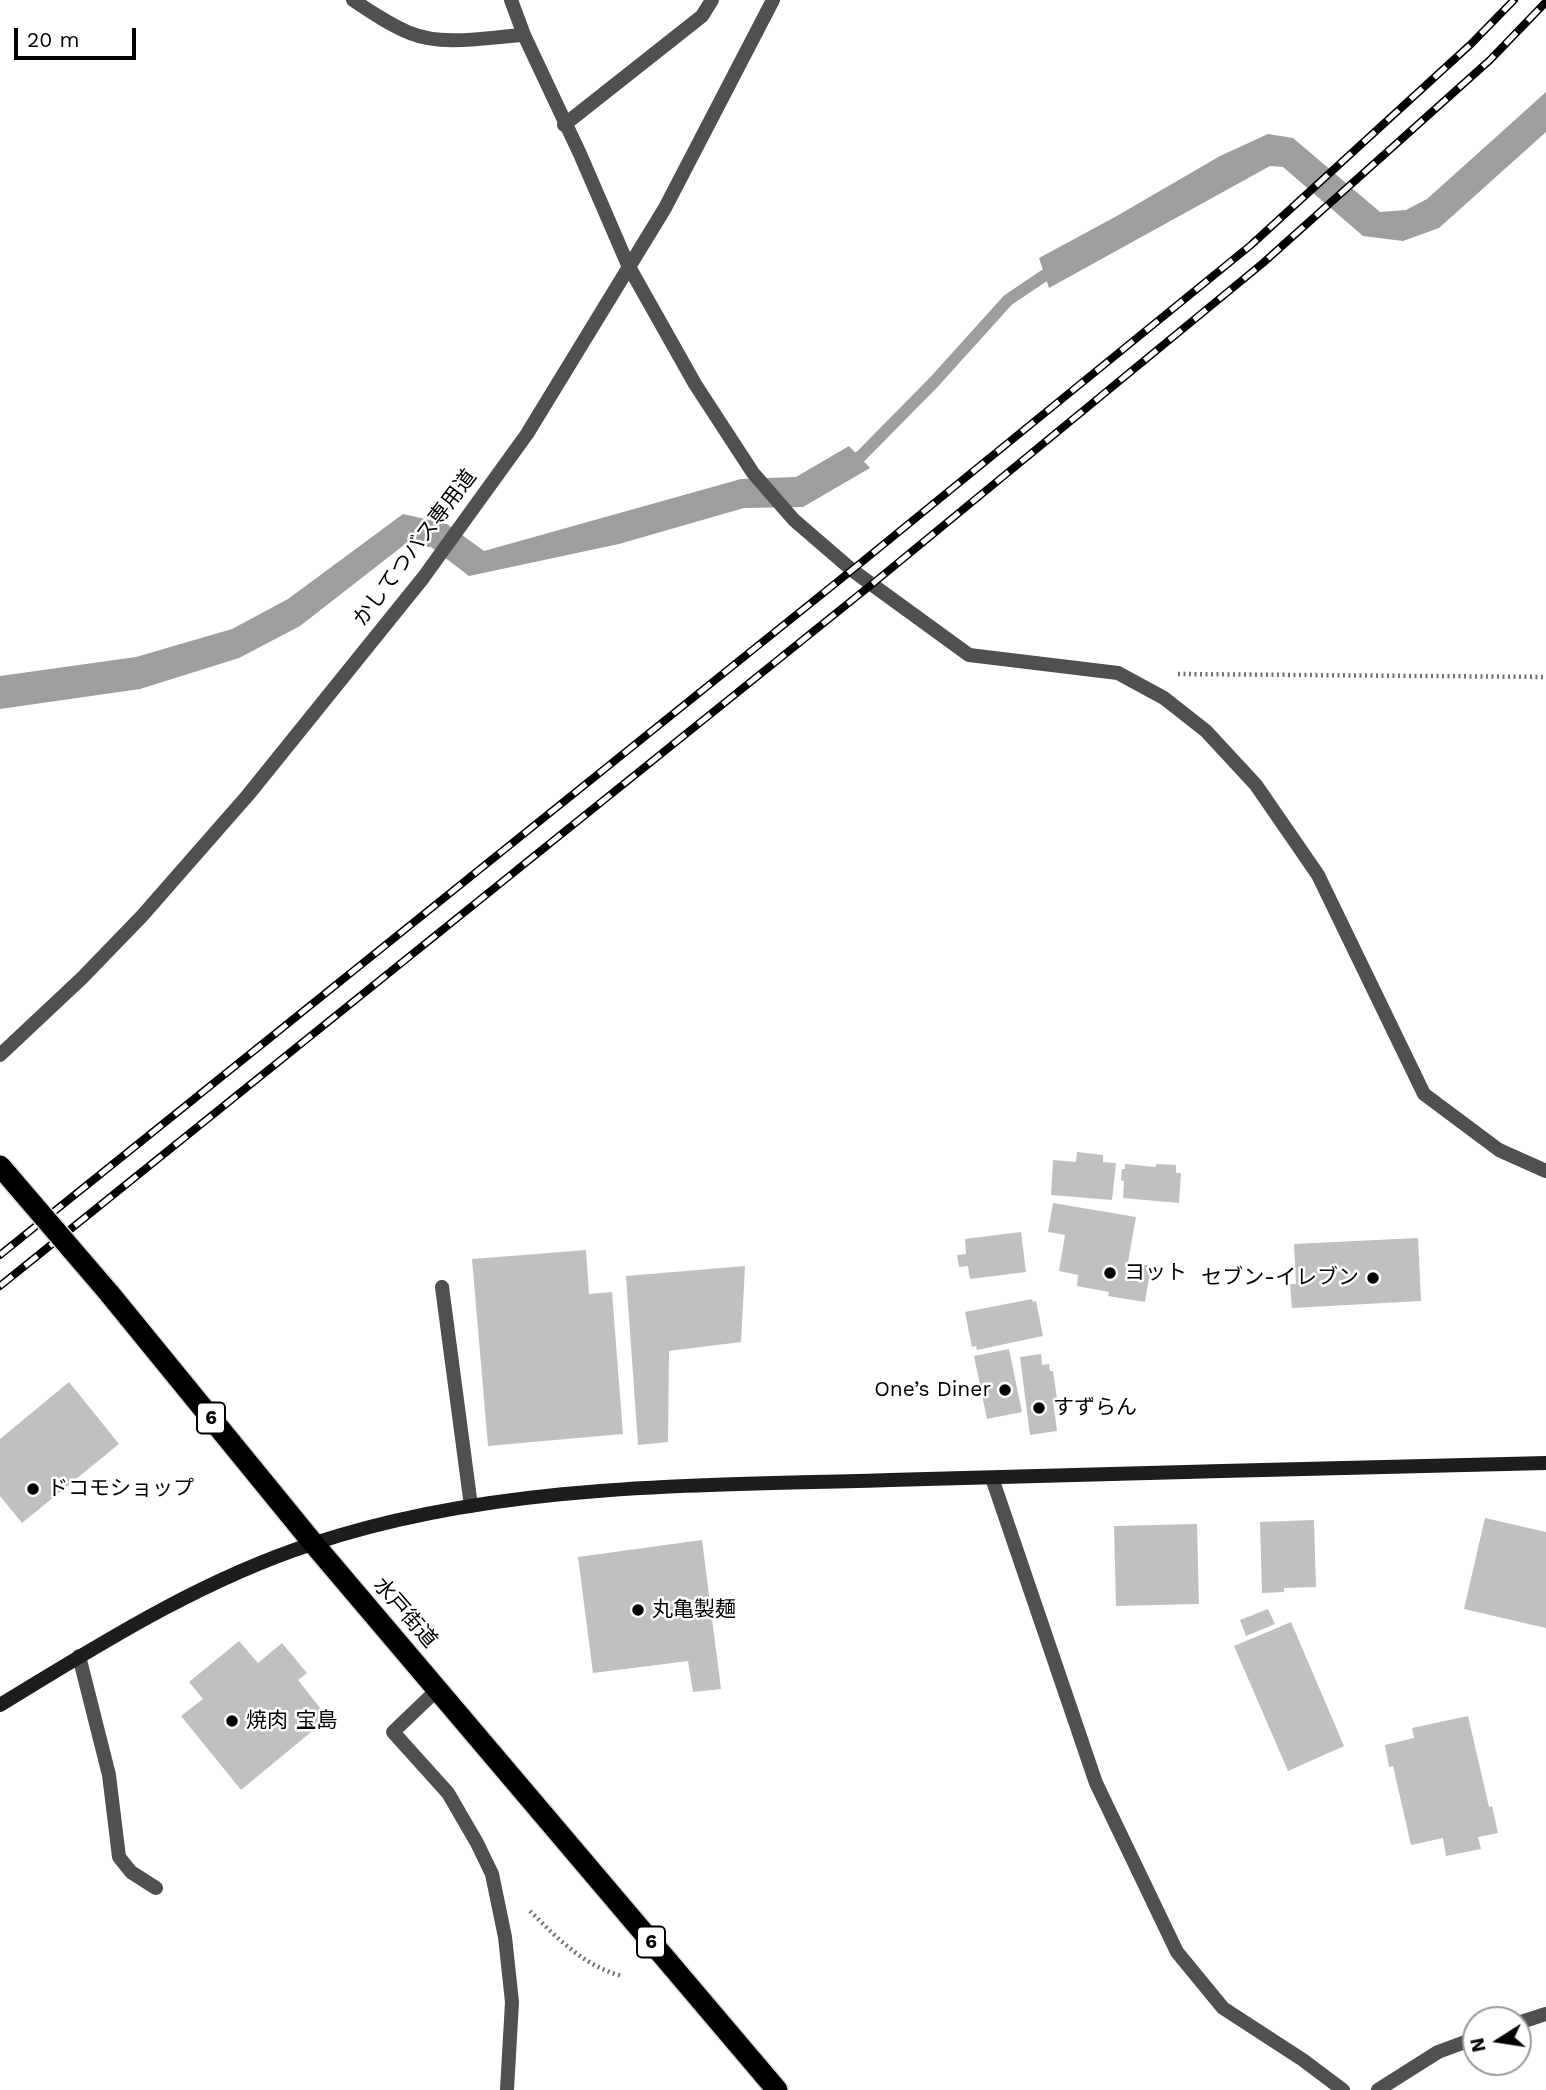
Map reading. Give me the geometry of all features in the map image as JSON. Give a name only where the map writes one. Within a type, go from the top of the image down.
[{"type":"highway","name":"水戸街道","points":[[0,1166],[110,1293],[313,1543],[777,2090]]},
{"type":"street","points":[[353,0],[411,34],[429,38],[447,40],[524,35]]},
{"type":"street","points":[[511,0],[524,35],[628,265],[695,384],[752,473],[794,520],[852,570],[969,654],[1118,673],[1164,698],[1206,731],[1256,785],[1318,875],[1424,1094],[1499,1150],[1546,1171]]},
{"type":"street","points":[[564,125],[702,16],[712,0]]},
{"type":"street","name":"かしてつバス専用道","points":[[0,1055],[82,978],[142,916],[248,796],[423,578],[527,434],[665,208],[773,0]]},
{"type":"street","points":[[442,1287],[471,1506]]},
{"type":"street","points":[[0,1704],[79,1656],[206,1586],[313,1543],[393,1521],[471,1506],[568,1493],[700,1486],[1546,1463]]},
{"type":"street","points":[[992,1478],[1096,1783],[1177,1952],[1223,2008],[1303,2060],[1338,2089]]},
{"type":"street","points":[[79,1656],[109,1775],[119,1857],[131,1872],[156,1888]]},
{"type":"street","points":[[438,1689],[393,1732],[448,1793],[492,1874],[505,1937],[512,2003],[507,2090]]},
{"type":"street","points":[[1378,2090],[1438,2052],[1462,2043]]},
{"type":"path","points":[[1173,674],[1546,677]]},
{"type":"path","points":[[492,1874],[563,1944],[601,1971],[622,1976]]},
{"type":"shaded area","points":[[1546,92],[1546,132],[1439,228],[1403,241],[1363,236],[1283,167],[1270,166],[1049,288],[1039,258],[1220,156],[1268,134],[1293,138],[1380,212],[1406,210],[1427,199]]},
{"type":"shaded area","points":[[849,446],[870,468],[803,507],[744,508],[619,544],[469,576],[431,547],[404,545],[300,626],[239,658],[140,689],[0,709],[0,676],[136,657],[232,629],[288,599],[403,514],[447,524],[484,551],[741,479],[796,477]]},
{"type":"building","points":[[1077,1152],[1103,1155],[1103,1162],[1116,1163],[1112,1200],[1051,1195],[1053,1160],[1076,1162]]},
{"type":"building","points":[[1125,1164],[1156,1167],[1156,1164],[1176,1165],[1176,1173],[1181,1173],[1179,1203],[1123,1198],[1124,1181],[1121,1180]]},
{"type":"building","points":[[1053,1203],[1136,1217],[1128,1262],[1151,1266],[1145,1302],[1108,1296],[1109,1292],[1077,1286],[1078,1275],[1059,1271],[1065,1235],[1048,1232]]},
{"type":"building","points":[[1021,1232],[1026,1272],[970,1279],[968,1266],[959,1267],[957,1255],[966,1254],[965,1239]]},
{"type":"building","points":[[1418,1238],[1421,1301],[1292,1308],[1290,1284],[1296,1284],[1294,1244]]},
{"type":"building","points":[[586,1250],[589,1294],[612,1292],[623,1434],[488,1446],[472,1259]]},
{"type":"building","points":[[745,1266],[741,1342],[669,1351],[668,1442],[638,1445],[626,1276]]},
{"type":"building","points":[[1032,1299],[1033,1302],[1036,1301],[1043,1336],[977,1350],[976,1346],[972,1347],[965,1312]]},
{"type":"building","points":[[1009,1349],[1022,1412],[987,1419],[974,1356]]},
{"type":"building","points":[[1041,1354],[1042,1365],[1049,1364],[1050,1371],[1053,1371],[1057,1399],[1053,1400],[1057,1431],[1030,1435],[1020,1357]]},
{"type":"building","points":[[69,1382],[119,1444],[22,1523],[0,1496],[0,1439]]},
{"type":"building","points":[[1485,1518],[1546,1532],[1546,1628],[1464,1609]]},
{"type":"building","points":[[1314,1520],[1316,1587],[1284,1588],[1284,1592],[1262,1593],[1260,1522]]},
{"type":"building","points":[[1197,1524],[1199,1604],[1116,1606],[1114,1526]]},
{"type":"building","points":[[702,1540],[721,1689],[693,1692],[688,1661],[593,1673],[578,1557]]},
{"type":"building","points":[[1268,1609],[1275,1624],[1246,1636],[1240,1620]]},
{"type":"building","points":[[1291,1622],[1344,1746],[1288,1771],[1234,1646]]},
{"type":"building","points":[[239,1641],[258,1663],[282,1643],[307,1673],[298,1680],[328,1718],[241,1790],[181,1716],[203,1699],[189,1682]]},
{"type":"building","points":[[1468,1716],[1489,1807],[1492,1806],[1498,1833],[1478,1837],[1481,1849],[1446,1856],[1443,1838],[1411,1845],[1393,1766],[1389,1767],[1385,1745],[1414,1738],[1412,1728]]},
{"type":"waterway","points":[[847,464],[861,456],[934,382],[1008,300],[1057,267]]},
{"type":"railway","points":[[0,1255],[852,570],[1251,245],[1471,44],[1514,0]]},
{"type":"railway","points":[[0,1286],[871,585],[1263,263],[1490,60],[1546,2]]},
{"type":"place","name":"ヨット","points":[[1110,1273]]},
{"type":"place","name":"セブン-イレブン","points":[[1373,1278]]},
{"type":"place","name":"One’s Diner","points":[[1005,1390]]},
{"type":"place","name":"すずらん","points":[[1039,1408]]},
{"type":"place","name":"ドコモショップ","points":[[33,1489]]},
{"type":"place","name":"丸亀製麺","points":[[638,1610]]},
{"type":"place","name":"焼肉 宝島","points":[[232,1721]]}]
